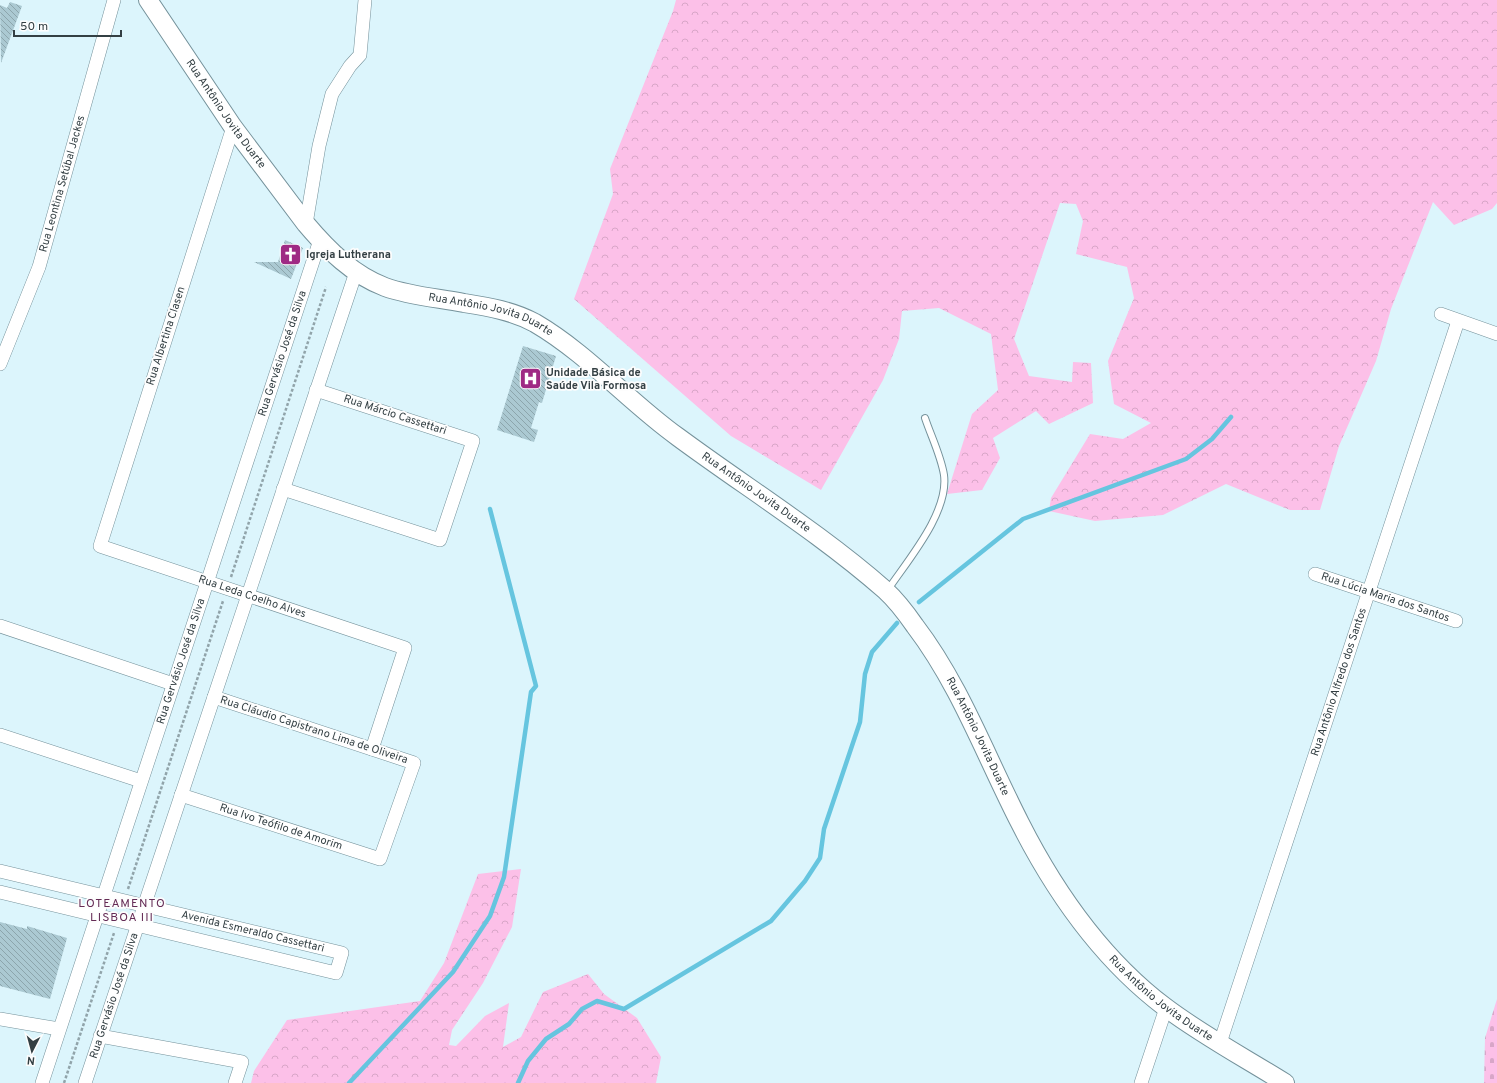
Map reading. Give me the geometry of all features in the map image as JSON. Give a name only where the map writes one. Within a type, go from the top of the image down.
[{"type":"main road","name":"Rua Antônio Jovita Duarte","points":[[148,0],[233,127],[306,224],[320,240],[356,272],[383,286],[406,293],[506,311],[532,321],[574,350],[676,436],[821,538],[887,592],[927,641],[947,675],[1020,824],[1053,881],[1099,944],[1118,965],[1166,1008],[1285,1083]]},
{"type":"street","name":"Rua Leontina Setúbal Jackes","points":[[0,364],[39,266],[114,0]]},
{"type":"street","points":[[306,224],[319,146],[332,94],[350,66],[360,55],[365,0]]},
{"type":"street","name":"Rua Albertina Clasen","points":[[100,546],[233,127]]},
{"type":"street","name":"Rua Gervásio José da Silva","points":[[42,1083],[320,240]]},
{"type":"street","name":"Rua Gervásio José da Silva","points":[[84,1083],[356,272]]},
{"type":"street","points":[[1441,314],[1497,334]]},
{"type":"street","name":"Rua Antônio Alfredo dos Santos","points":[[1220,1043],[1367,591],[1458,321]]},
{"type":"street","name":"Rua Márcio Cassettari","points":[[283,490],[440,540],[472,441],[316,390]]},
{"type":"street","name":"Rua Leda Coelho Alves","points":[[100,546],[405,648],[372,749]]},
{"type":"street","name":"Rua Lúcia Maria dos Santos","points":[[1315,574],[1456,621]]},
{"type":"street","points":[[0,626],[173,684]]},
{"type":"street","name":"Rua Cláudio Capistrano Lima de Oliveira","points":[[214,697],[414,763],[380,859]]},
{"type":"street","points":[[0,735],[141,782]]},
{"type":"street","name":"Rua Ivo Teófilo de Amorim","points":[[181,794],[380,859]]},
{"type":"street","name":"Avenida Esmeraldo Cassettari","points":[[0,871],[342,953],[336,973],[0,892]]},
{"type":"street","points":[[1141,1083],[1166,1008]]},
{"type":"street","points":[[0,1018],[59,1029]]},
{"type":"street","points":[[100,1036],[242,1062],[235,1083]]},
{"type":"lane","points":[[887,592],[936,516],[942,498],[944,476],[924,418]]},
{"type":"path","points":[[124,901],[326,287]]},
{"type":"path","points":[[64,1083],[118,921]]},
{"type":"green space","points":[[676,0],[1497,0],[1497,203],[1492,209],[1454,225],[1433,202],[1391,309],[1376,361],[1339,446],[1320,510],[1290,510],[1226,484],[1163,515],[1095,521],[1049,511],[1051,498],[1090,434],[1123,439],[1151,423],[1114,404],[1108,361],[1134,298],[1127,267],[1076,254],[1083,221],[1076,204],[1060,203],[1014,339],[1029,376],[1072,382],[1073,362],[1091,363],[1093,403],[1049,424],[1036,411],[993,438],[1000,458],[982,490],[947,494],[972,414],[998,390],[991,334],[939,308],[902,311],[899,339],[883,380],[821,490],[731,436],[574,299],[613,194],[610,169],[673,11]]},
{"type":"green space","points":[[521,869],[512,927],[483,983],[452,1030],[449,1045],[456,1046],[485,1016],[509,1003],[503,1047],[521,1037],[543,992],[588,974],[604,994],[637,1018],[661,1057],[656,1083],[251,1083],[254,1071],[287,1020],[420,1001],[444,963],[478,874]]},
{"type":"green space","points":[[1497,999],[1497,1083],[1484,1083],[1485,1038]]},
{"type":"building","points":[[10,2],[22,6],[1,63],[0,5],[7,8]]},
{"type":"building","name":"Igreja Lutherana","points":[[285,240],[303,248],[291,279],[254,262],[278,262]]},
{"type":"building","name":"Unidade Básica de Saúde Vila Formosa","points":[[523,346],[556,356],[542,403],[539,402],[531,428],[538,430],[534,442],[497,430]]},
{"type":"building","points":[[0,922],[27,929],[27,926],[67,938],[50,999],[0,986]]},
{"type":"waterway","points":[[919,602],[1023,519],[1186,459],[1212,439],[1231,417]]},
{"type":"waterway","points":[[349,1083],[453,972],[490,916],[504,877],[531,692],[536,686],[490,509]]},
{"type":"waterway","points":[[518,1083],[528,1061],[546,1039],[569,1024],[582,1009],[597,1001],[624,1009],[771,921],[805,881],[820,858],[824,829],[860,722],[865,674],[872,652],[897,623]]},
{"type":"place","name":"Igreja Lutherana","points":[[290,255]]},
{"type":"place","name":"Unidade Básica de Saúde Vila Formosa","points":[[531,379]]},
{"type":"district","name":"LOTEAMENTO LISBOA III","points":[[122,911]]}]
